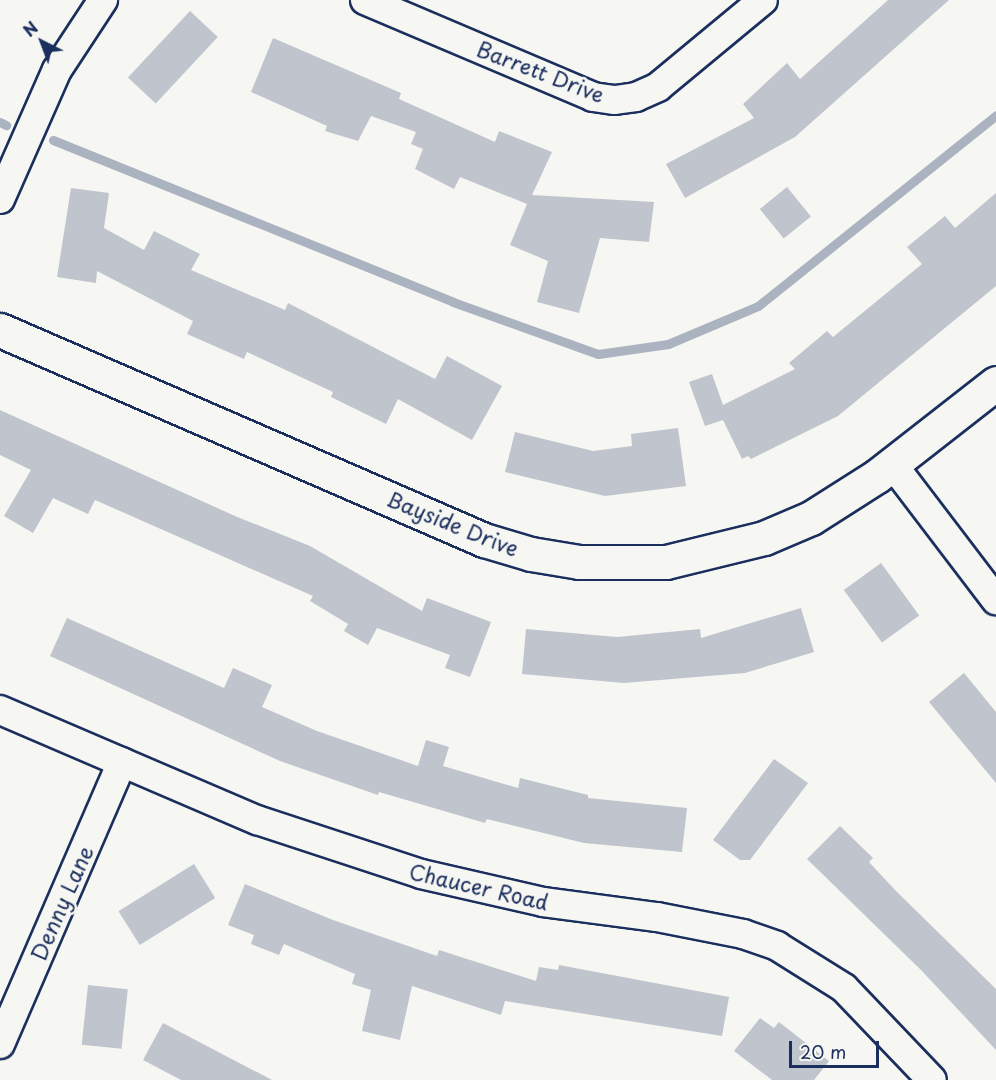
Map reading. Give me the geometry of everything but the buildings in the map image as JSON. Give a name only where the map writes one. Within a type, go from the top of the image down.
[{"type":"street","points":[[0,199],[57,70],[103,0]]},
{"type":"street","name":"Barrett Drive","points":[[365,0],[593,97],[615,100],[636,97],[658,87],[763,0]]},
{"type":"street","name":"Bayside Drive","points":[[0,330],[484,540],[531,554],[579,562],[666,562],[764,538],[811,518],[893,465],[996,383]]},
{"type":"street","points":[[893,465],[996,600]]},
{"type":"street","name":"Chaucer Road","points":[[0,710],[257,820],[421,874],[543,902],[657,917],[743,934],[777,946],[813,964],[844,988],[932,1080]]},
{"type":"street","name":"Denny Lane","points":[[0,1044],[122,762]]},
{"type":"waterway","points":[[53,140],[453,302],[598,354],[668,344],[758,306],[996,115]]},
{"type":"waterway","points":[[0,122],[6,125]]}]
